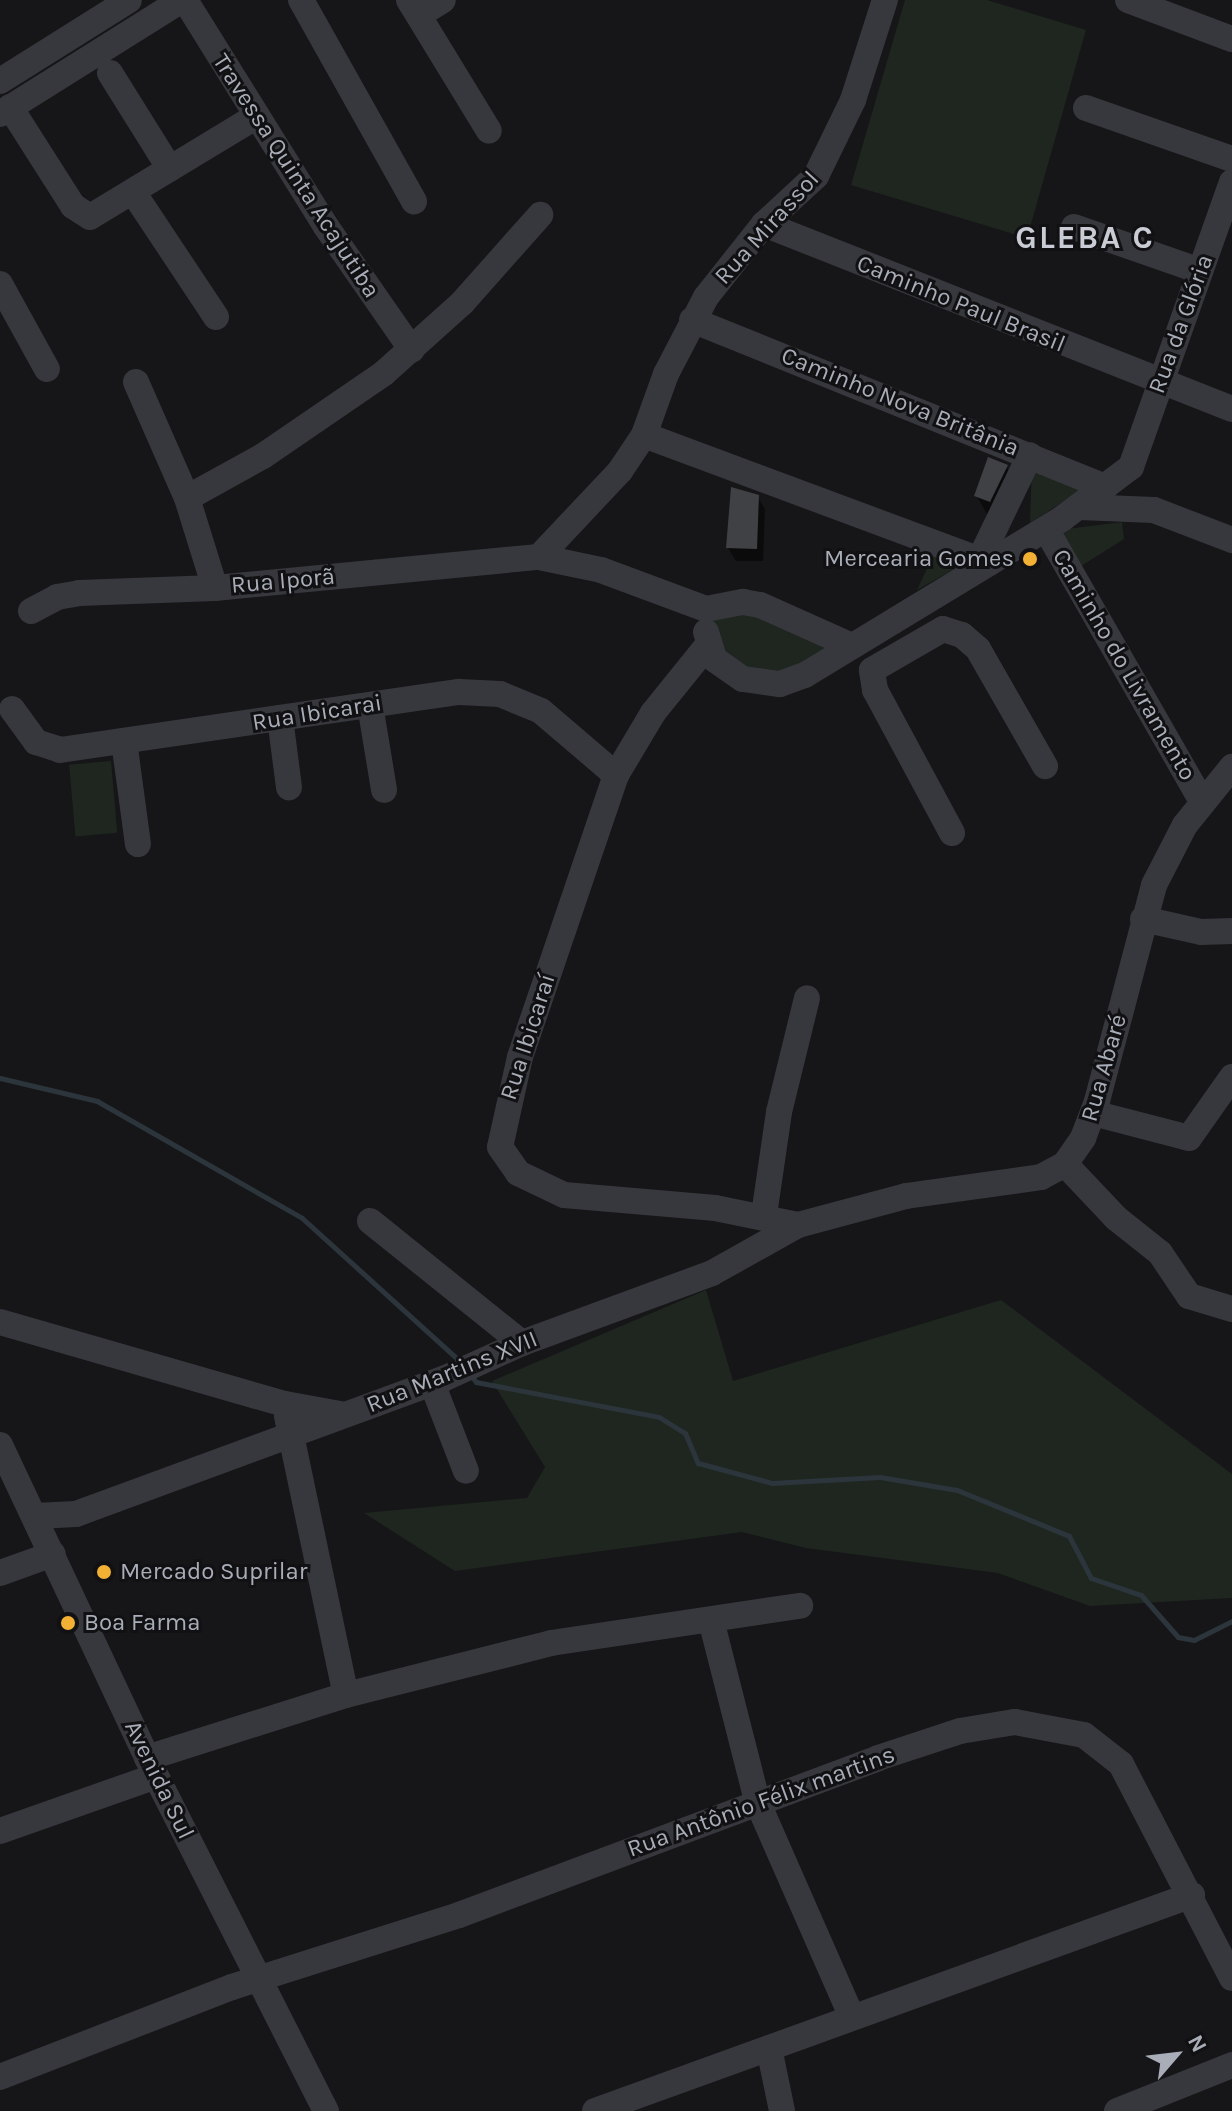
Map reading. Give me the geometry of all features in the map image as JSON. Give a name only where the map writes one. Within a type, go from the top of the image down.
[{"type":"street","points":[[78,47],[129,0]]},
{"type":"street","points":[[183,0],[78,47],[32,76],[5,111],[73,206],[90,217],[257,116]]},
{"type":"street","name":"Travessa Quinta Acajutiba","points":[[183,0],[346,258],[412,350]]},
{"type":"street","points":[[301,0],[414,201]]},
{"type":"street","points":[[443,0],[414,8],[489,131]]},
{"type":"street","points":[[1128,0],[1232,39]]},
{"type":"street","name":"Rua Mirassol","points":[[539,557],[620,471],[644,435],[692,320],[764,224],[816,176],[853,100],[879,2]]},
{"type":"street","points":[[110,73],[170,169]]},
{"type":"street","points":[[0,81],[32,76]]},
{"type":"street","points":[[1086,108],[1232,159]]},
{"type":"street","name":"Rua da Glória","points":[[1131,467],[1200,271],[1225,226],[1232,182]]},
{"type":"street","points":[[133,192],[216,317]]},
{"type":"street","points":[[187,498],[326,415],[412,350],[462,303],[540,215]]},
{"type":"street","name":"Caminho Paul Brasil","points":[[764,224],[1232,409]]},
{"type":"street","points":[[1074,227],[1200,271]]},
{"type":"street","points":[[0,284],[47,369]]},
{"type":"street","name":"Caminho Nova Britânia","points":[[692,320],[1106,487]]},
{"type":"street","points":[[136,382],[187,498],[215,588]]},
{"type":"street","points":[[644,435],[984,561]]},
{"type":"street","points":[[984,561],[1030,455]]},
{"type":"street","points":[[852,646],[749,602],[706,609],[707,646],[731,674],[769,685],[805,675],[899,620],[984,561],[1046,529],[1131,467],[1154,510]]},
{"type":"street","points":[[1079,507],[1154,510],[1232,540]]},
{"type":"street","name":"Caminho do Livramento","points":[[1046,529],[1202,801]]},
{"type":"street","name":"Rua Iporã","points":[[31,611],[68,594],[215,588],[539,557],[601,570],[706,609]]},
{"type":"street","points":[[899,620],[914,646]]},
{"type":"street","points":[[952,833],[871,677],[872,670],[946,628],[970,640],[1045,766]]},
{"type":"street","name":"Rua Ibicaraí","points":[[707,646],[653,713],[616,775],[506,1103],[500,1136],[503,1157],[529,1181],[564,1195],[764,1215],[798,1225]]},
{"type":"street","name":"Rua Ibicarai","points":[[12,709],[25,732],[45,748],[124,741],[459,692],[500,694],[541,711],[616,775]]},
{"type":"street","points":[[370,705],[384,790]]},
{"type":"street","points":[[280,718],[289,787]]},
{"type":"street","points":[[124,741],[138,844]]},
{"type":"street","name":"Rua Abaré","points":[[1065,1164],[1093,1113],[1143,919],[1164,864],[1202,801],[1232,767]]},
{"type":"street","points":[[1143,919],[1201,932],[1232,931]]},
{"type":"street","points":[[764,1215],[779,1112],[807,998]]},
{"type":"street","points":[[1093,1113],[1189,1138],[1232,1077]]},
{"type":"street","points":[[798,1225],[906,1196],[1041,1177],[1065,1164],[1116,1218],[1160,1253],[1189,1296],[1232,1309]]},
{"type":"street","points":[[370,1221],[522,1343]]},
{"type":"street","name":"Rua Martins XVII","points":[[0,1322],[285,1404],[344,1415],[438,1381],[522,1343],[712,1273],[798,1225]]},
{"type":"street","points":[[438,1381],[466,1471]]},
{"type":"street","points":[[285,1404],[346,1695]]},
{"type":"street","points":[[35,1516],[76,1514],[344,1415]]},
{"type":"street","name":"Avenida Sul","points":[[0,1445],[151,1767],[326,2111]]},
{"type":"street","points":[[0,1573],[50,1547],[76,1514]]},
{"type":"street","points":[[0,1831],[151,1767],[346,1695],[551,1643],[800,1606]]},
{"type":"street","points":[[711,1620],[757,1801],[852,2017]]},
{"type":"street","name":"Rua Antônio Félix martins","points":[[0,2077],[258,1978],[432,1924],[757,1801],[960,1731],[1015,1722],[1066,1729],[1099,1743],[1121,1764],[1192,1895],[1232,1978]]},
{"type":"street","points":[[595,2111],[1192,1895]]},
{"type":"street","points":[[769,2048],[782,2111]]},
{"type":"street","points":[[1117,2111],[1232,2065]]},
{"type":"shaded area","points":[[905,0],[987,0],[1086,30],[1027,238],[851,185]]},
{"type":"shaded area","points":[[1032,465],[1086,487],[1030,523]]},
{"type":"shaded area","points":[[1122,522],[1124,539],[1078,568],[1059,530]]},
{"type":"shaded area","points":[[936,549],[965,563],[917,590]]},
{"type":"shaded area","points":[[742,604],[858,646],[769,682],[699,644],[706,622]]},
{"type":"shaded area","points":[[111,761],[117,833],[75,836],[69,765]]},
{"type":"shaded area","points":[[706,1290],[733,1381],[1001,1300],[1232,1474],[1232,1598],[1090,1606],[998,1573],[806,1548],[742,1532],[455,1571],[364,1513],[527,1498],[545,1467],[492,1381]]},
{"type":"building","points":[[988,457],[1008,465],[990,502],[974,496]]},
{"type":"building","points":[[731,487],[759,495],[757,549],[726,548]]},
{"type":"waterway","points":[[0,1078],[97,1101],[302,1218],[462,1363]]},
{"type":"waterway","points":[[470,1374],[476,1382],[659,1417],[685,1433],[698,1463],[772,1483],[880,1477],[957,1490],[1069,1536],[1091,1578],[1141,1595],[1178,1637],[1194,1640],[1232,1621]]},
{"type":"place","name":"Mercearia Gomes","points":[[1030,559]]},
{"type":"place","name":"Mercado Suprilar","points":[[104,1572]]},
{"type":"place","name":"Boa Farma","points":[[68,1623]]},
{"type":"district","name":"GLEBA C","points":[[1085,238]]}]
